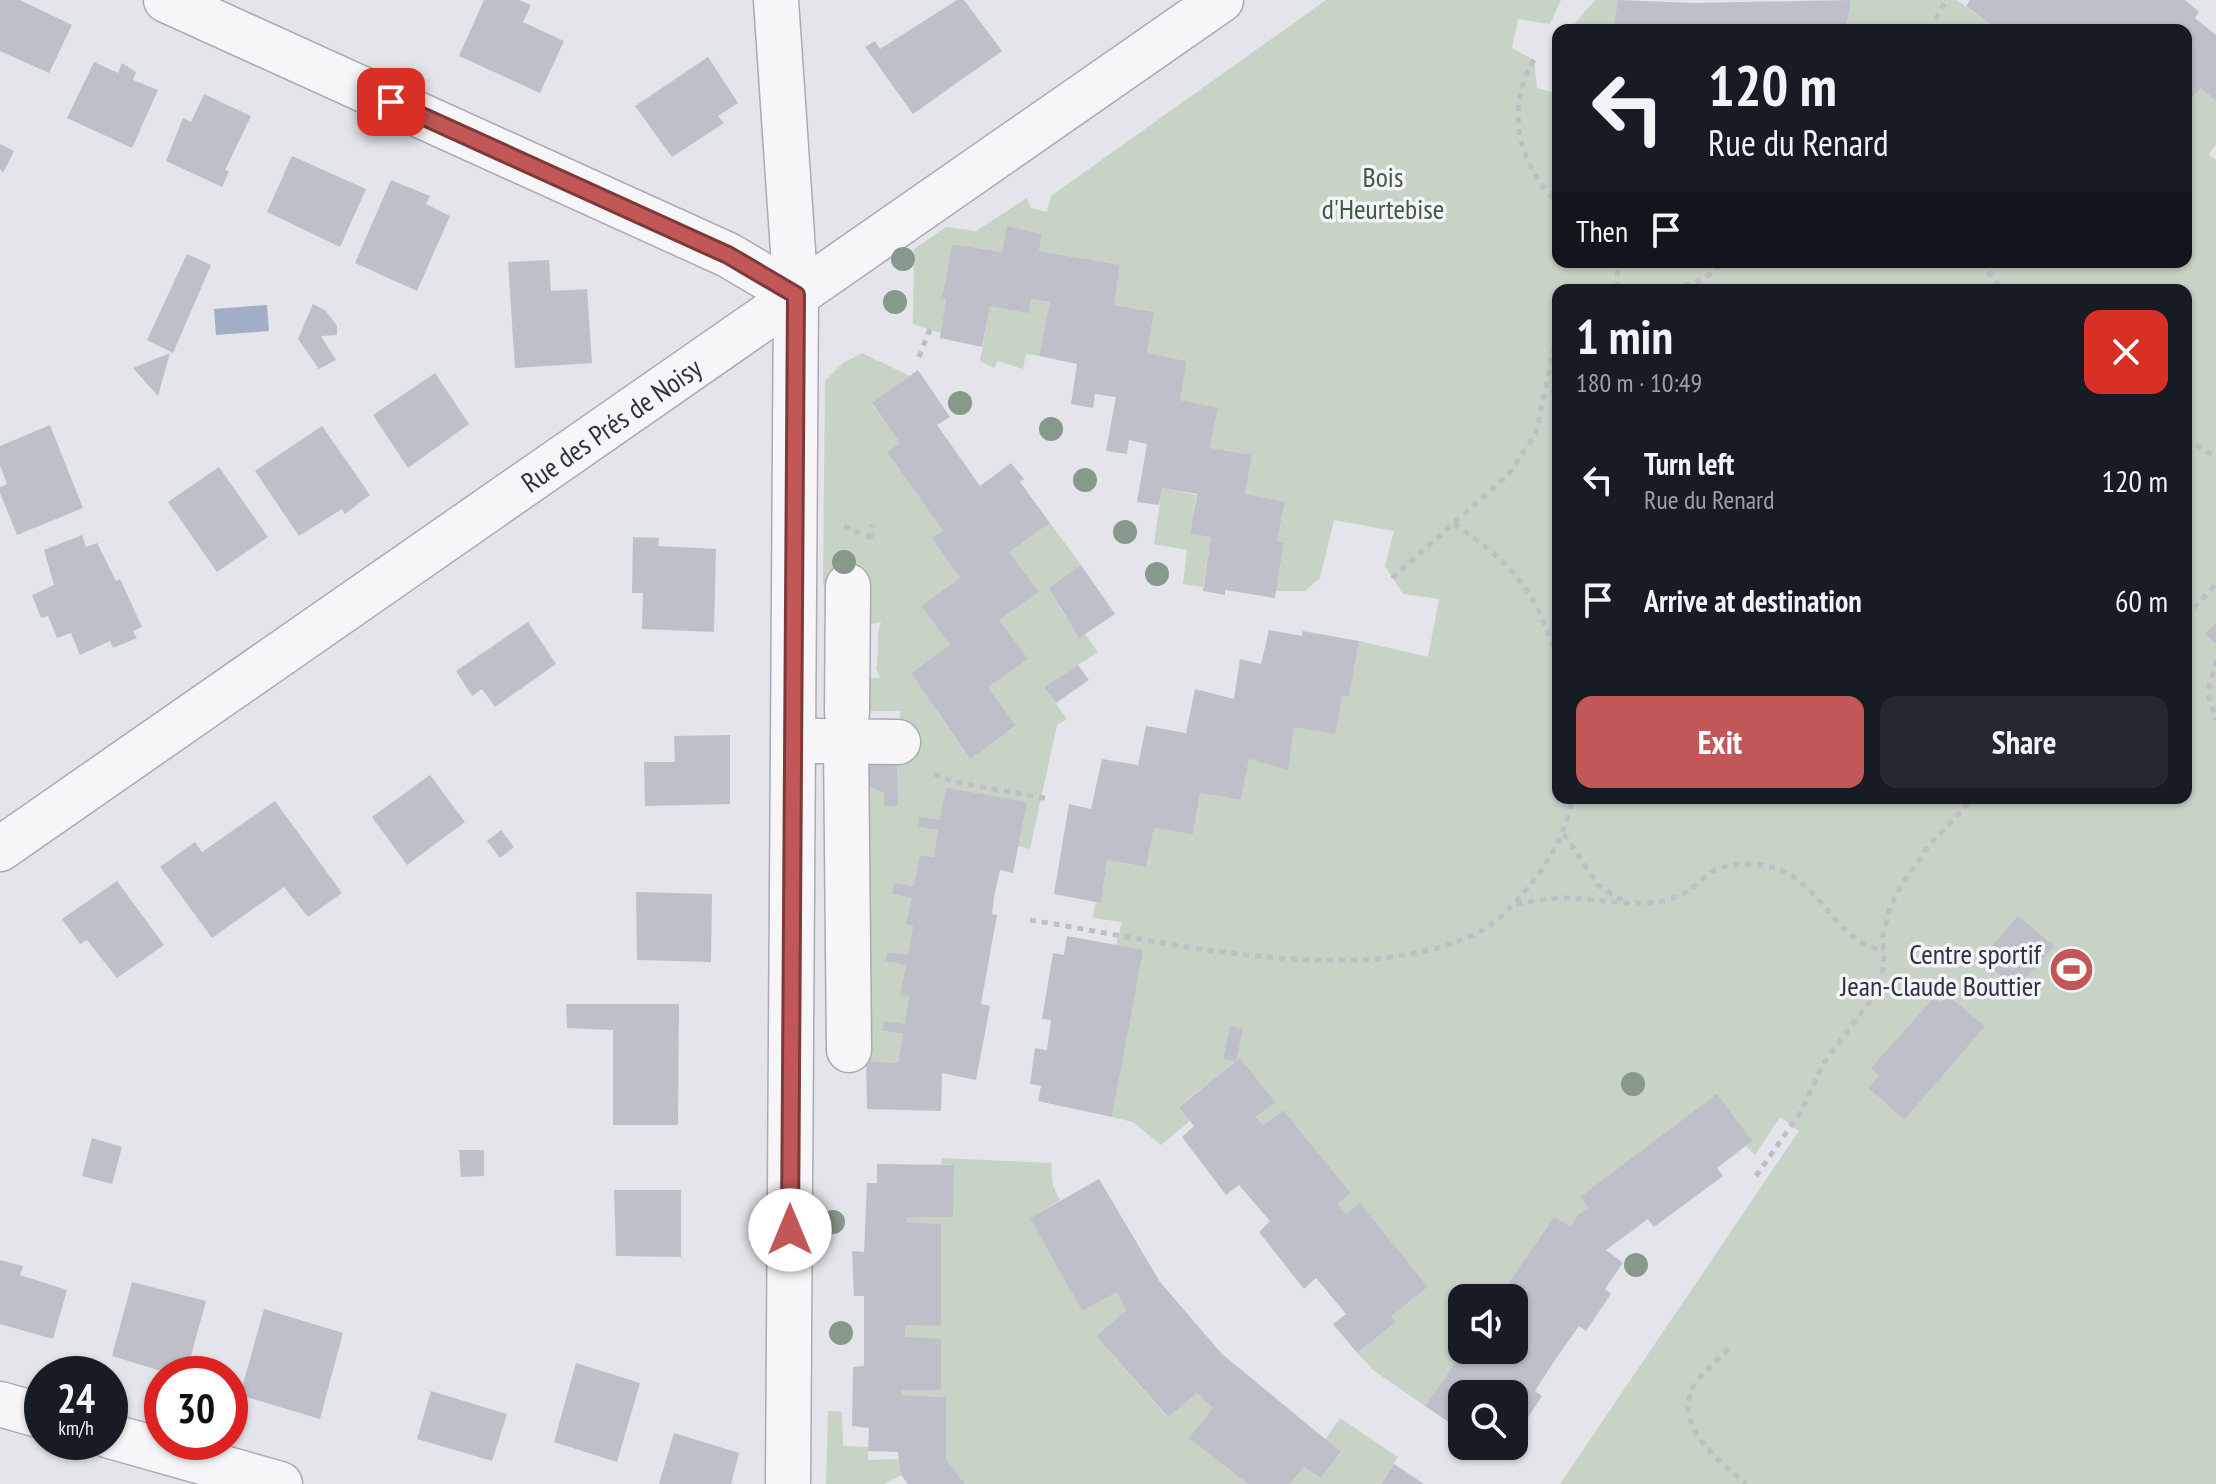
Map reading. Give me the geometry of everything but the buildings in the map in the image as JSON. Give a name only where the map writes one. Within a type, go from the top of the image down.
[{"type":"street","points":[[166,0],[728,255],[796,295]]},
{"type":"street","points":[[776,0],[796,295],[788,1484]]},
{"type":"street","name":"Rue des Prés de Noisy","points":[[3,838],[887,235],[1221,0]]},
{"type":"street","points":[[848,586],[849,1050]]},
{"type":"street","points":[[794,643],[850,645]]},
{"type":"street","points":[[793,741],[846,728],[898,742]]},
{"type":"street","points":[[791,975],[849,977]]},
{"type":"street","points":[[0,1404],[24,1411]]},
{"type":"street","points":[[128,1441],[280,1484]]},
{"type":"path","points":[[1933,24],[1946,0]]},
{"type":"path","points":[[1534,60],[1524,77],[1521,97],[1522,150],[1540,186],[1552,198]]},
{"type":"path","points":[[1690,284],[1704,279],[1717,268]]},
{"type":"path","points":[[919,357],[930,329]]},
{"type":"path","points":[[1392,578],[1509,474],[1536,433],[1552,359]]},
{"type":"path","points":[[2192,443],[2213,455]]},
{"type":"path","points":[[1454,524],[1497,553],[1533,598],[1552,647]]},
{"type":"path","points":[[873,525],[870,538],[874,546]]},
{"type":"path","points":[[2192,610],[2216,584]]},
{"type":"path","points":[[2216,660],[2208,693],[2216,720]]},
{"type":"path","points":[[898,742],[913,751],[928,770],[944,779],[1049,799]]},
{"type":"path","points":[[1030,920],[1218,950],[1351,962],[1388,960],[1438,948],[1480,932],[1514,904],[1545,866],[1564,833],[1571,804]]},
{"type":"path","points":[[1756,1176],[1791,1127],[1823,1064],[1870,1001],[1884,967],[1890,907],[1903,883],[1927,848],[1967,804]]},
{"type":"path","points":[[1564,833],[1599,886],[1631,904]]},
{"type":"path","points":[[1514,904],[1558,898],[1631,904],[1685,894],[1711,872],[1746,864],[1763,865],[1794,876],[1809,888],[1850,935],[1871,949],[1884,950]]},
{"type":"path","points":[[1728,1349],[1691,1390],[1688,1416],[1708,1451],[1746,1484]]},
{"type":"green space","name":"Bois d'Heurtebise","points":[[1326,0],[1561,0],[1550,24],[1518,19],[1512,48],[1534,60],[1537,88],[1552,92],[1552,268],[2192,268],[2192,99],[2201,88],[2216,101],[2216,145],[2209,154],[2216,160],[2216,1484],[1560,1484],[1799,1131],[1780,1117],[1755,1155],[1746,1146],[1751,1141],[1580,1197],[1589,1208],[1577,1215],[1571,1226],[1554,1217],[1508,1284],[1448,1284],[1448,1364],[1454,1364],[1425,1406],[1373,1370],[1357,1353],[1396,1322],[1391,1316],[1428,1287],[1360,1204],[1346,1214],[1338,1204],[1351,1193],[1283,1110],[1263,1125],[1256,1117],[1274,1102],[1240,1058],[1179,1106],[1190,1121],[1161,1145],[1133,1122],[1112,1117],[1142,951],[1116,945],[1122,922],[1093,918],[1095,903],[1101,903],[1107,860],[1146,867],[1154,828],[1193,833],[1200,793],[1241,800],[1249,759],[1287,769],[1294,727],[1342,696],[1349,697],[1359,641],[1428,657],[1439,599],[1403,594],[1385,566],[1394,531],[1334,520],[1320,578],[1305,591],[1276,591],[1284,543],[1277,541],[1285,502],[1245,494],[1251,455],[1210,448],[1218,409],[1180,400],[1187,361],[1147,353],[1154,312],[1114,305],[1120,265],[1039,251],[1042,234],[1007,227],[1002,252],[952,244],[942,297],[946,299],[941,333],[913,324],[914,249],[946,227],[976,231],[1027,198],[1031,208],[1047,212],[1051,196]]},
{"type":"green space","points":[[1595,0],[1618,0],[1614,24],[1574,24]]},
{"type":"green space","points":[[1851,0],[1957,0],[1989,24],[1847,24]]},
{"type":"green space","points":[[1031,299],[1050,302],[1039,356],[1026,354],[1023,369],[998,361],[994,368],[980,361],[990,306]]},
{"type":"green space","points":[[862,353],[910,376],[872,404],[900,443],[887,452],[943,531],[960,578],[921,606],[950,645],[911,673],[969,758],[1016,727],[988,687],[1027,659],[999,620],[1039,592],[1009,552],[1050,523],[1081,565],[1059,606],[1079,637],[1085,634],[1098,652],[1044,687],[1067,719],[1057,725],[1030,849],[1018,846],[1026,803],[940,820],[919,818],[918,827],[938,830],[934,857],[920,855],[914,886],[894,884],[892,894],[912,898],[907,923],[913,926],[908,955],[888,952],[885,961],[906,965],[901,994],[909,996],[905,1024],[884,1022],[882,1031],[903,1034],[898,1063],[866,1061],[869,786],[884,793],[884,806],[897,778],[900,711],[868,711],[870,679],[880,677],[876,669],[881,622],[870,624],[868,586],[823,585],[825,381],[843,363]]},
{"type":"green space","points":[[1162,488],[1196,495],[1190,534],[1211,537],[1203,587],[1183,584],[1187,550],[1154,544]]},
{"type":"green space","points":[[942,1158],[1051,1163],[1053,1186],[1060,1200],[1031,1218],[1082,1311],[1117,1292],[1126,1310],[1096,1336],[1167,1417],[1197,1393],[1213,1408],[1190,1438],[1248,1484],[965,1484],[946,1459],[946,1397],[901,1395],[901,1390],[941,1390],[905,1337],[905,1325],[941,1325],[941,1224],[907,1222],[908,1217],[952,1217],[954,1165],[941,1164]]},
{"type":"green space","points":[[828,1411],[842,1412],[843,1446],[868,1447],[868,1460],[900,1459],[901,1475],[884,1484],[826,1484]]},
{"type":"green space","points":[[1340,1418],[1398,1457],[1381,1484],[1290,1484],[1304,1467],[1321,1478],[1341,1453],[1325,1440]]},
{"type":"water","points":[[267,305],[269,331],[216,335],[214,309]]},
{"type":"place","name":"Centre sportif Jean-Claude Bouttier","points":[[2072,969]]},
{"type":"route","points":[[391,102],[728,255],[796,295],[790,1230]]}]
